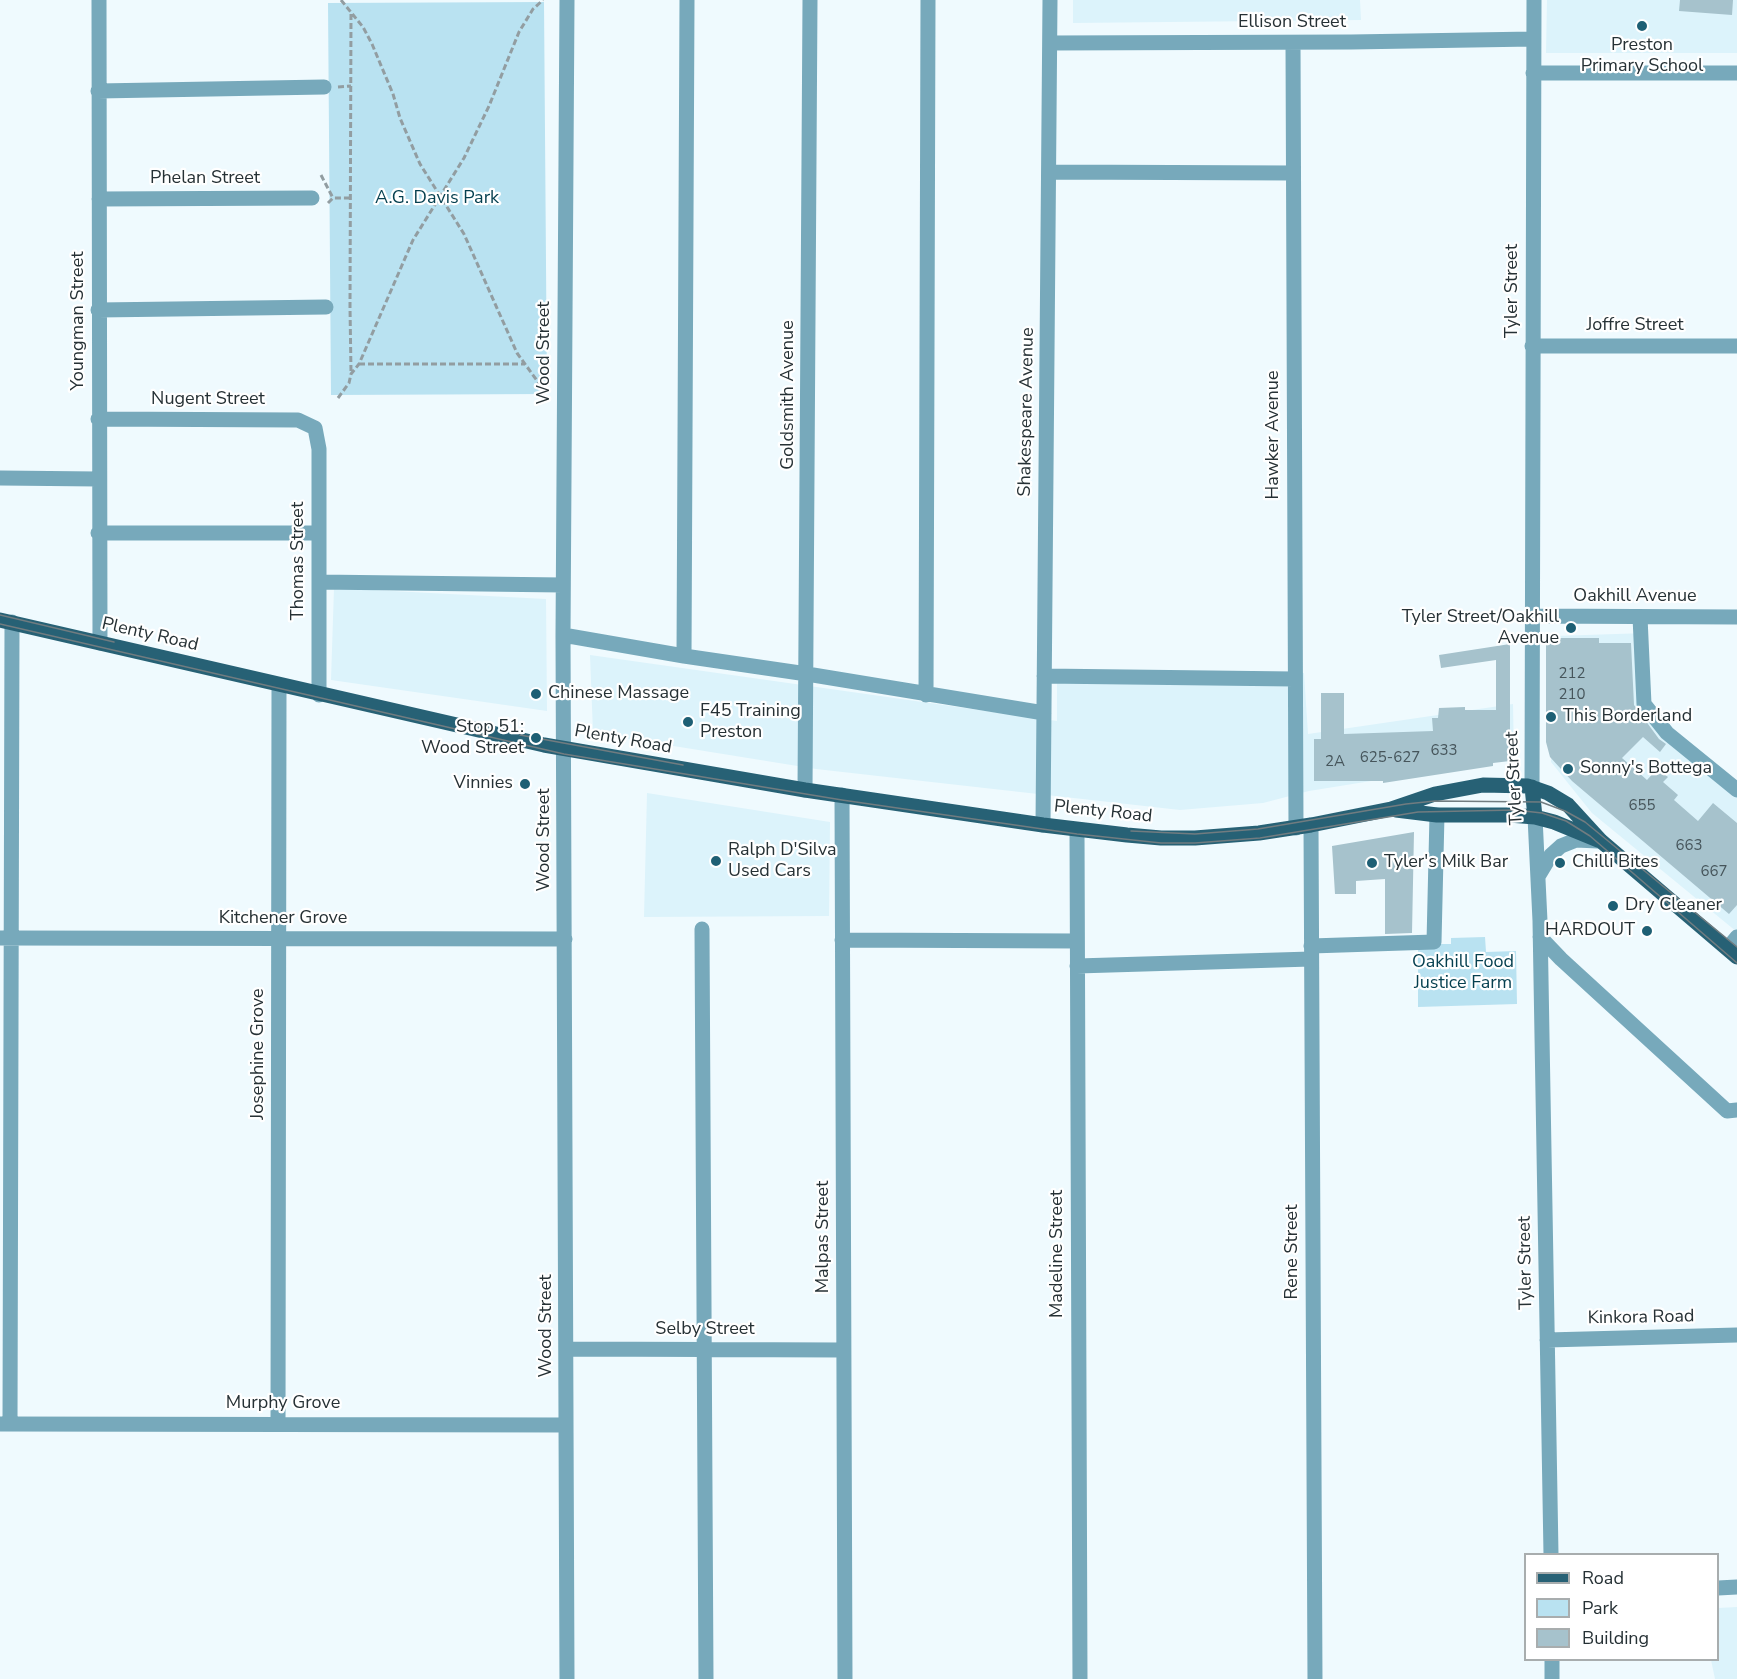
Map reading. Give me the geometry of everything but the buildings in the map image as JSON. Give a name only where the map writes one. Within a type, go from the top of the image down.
[{"type":"main road","name":"Plenty Road","points":[[6,621],[319,695],[564,749],[805,790],[1077,830],[1161,838],[1238,836],[1391,809],[1426,796],[1483,785],[1503,784],[1532,787],[1568,805],[1601,841],[1734,947]]},
{"type":"main road","name":"Tyler Street","points":[[1532,787],[1535,817]]},
{"type":"main road","name":"Plenty Road","points":[[1391,809],[1437,814],[1535,817],[1601,841]]},
{"type":"street","name":"Youngman Street","points":[[99,0],[98,533],[100,643]]},
{"type":"street","name":"Wood Street","points":[[567,0],[563,585],[567,1679]]},
{"type":"street","points":[[684,656],[687,0]]},
{"type":"street","name":"Goldsmith Avenue","points":[[805,790],[810,0]]},
{"type":"street","points":[[926,695],[928,0]]},
{"type":"street","name":"Shakespeare Avenue","points":[[1042,825],[1050,0]]},
{"type":"street","name":"Tyler Street","points":[[1532,787],[1534,0]]},
{"type":"street","name":"Ellison Street","points":[[1050,43],[1293,43],[1533,39]]},
{"type":"street","name":"Hawker Avenue","points":[[1293,43],[1294,680],[1304,826]]},
{"type":"street","points":[[1533,74],[1737,73]]},
{"type":"street","points":[[98,91],[324,87]]},
{"type":"street","points":[[1050,172],[1293,173]]},
{"type":"street","name":"Phelan Street","points":[[99,199],[312,198]]},
{"type":"street","points":[[98,310],[326,308]]},
{"type":"street","name":"Joffre Street","points":[[1532,346],[1737,346]]},
{"type":"street","name":"Nugent Street","points":[[98,419],[298,420],[315,428]]},
{"type":"street","name":"Thomas Street","points":[[315,428],[319,449],[319,695]]},
{"type":"street","points":[[0,478],[98,479]]},
{"type":"street","points":[[98,533],[319,533]]},
{"type":"street","points":[[319,582],[563,585]]},
{"type":"street","name":"Oakhill Avenue","points":[[1532,616],[1737,617]]},
{"type":"street","points":[[1640,617],[1644,704],[1667,733],[1737,790]]},
{"type":"street","points":[[5,1424],[6,621]]},
{"type":"street","points":[[563,635],[1044,714]]},
{"type":"street","points":[[1044,676],[1294,680]]},
{"type":"street","name":"Josephine Grove","points":[[278,1423],[279,685]]},
{"type":"street","name":"Malpas Street","points":[[842,795],[845,1679]]},
{"type":"street","points":[[1077,966],[1434,942],[1437,814]]},
{"type":"street","name":"Tyler Street","points":[[1535,817],[1539,875],[1551,1553]]},
{"type":"street","name":"Rene Street","points":[[1304,826],[1311,952],[1315,1679]]},
{"type":"street","name":"Madeline Street","points":[[1077,830],[1080,1679]]},
{"type":"street","points":[[1539,875],[1551,855],[1565,843],[1576,840],[1601,841]]},
{"type":"street","points":[[702,929],[706,1679]]},
{"type":"street","points":[[1540,937],[1561,960],[1727,1111],[1737,1110]]},
{"type":"street","name":"Kitchener Grove","points":[[6,938],[565,939]]},
{"type":"street","points":[[842,940],[1077,941]]},
{"type":"street","name":"Kinkora Road","points":[[1547,1340],[1737,1335]]},
{"type":"street","name":"Selby Street","points":[[566,1349],[843,1350]]},
{"type":"street","name":"Murphy Grove","points":[[5,1424],[566,1425]]},
{"type":"street","points":[[1719,1588],[1737,1587]]},
{"type":"street","points":[[1552,1661],[1552,1679]]},
{"type":"path","points":[[341,0],[363,27],[372,44],[420,164],[464,234],[479,264],[496,310],[524,364],[546,393]]},
{"type":"path","points":[[351,374],[359,364],[413,240],[464,158],[489,106],[519,32],[533,9],[543,0]]},
{"type":"path","points":[[338,398],[349,383],[351,374],[351,14]]},
{"type":"path","points":[[321,174],[333,198],[351,198]]},
{"type":"path","points":[[359,364],[524,364]]},
{"type":"shaded area","points":[[1073,0],[1360,0],[1361,20],[1073,23]]},
{"type":"shaded area","name":"Preston Primary School","points":[[1547,0],[1737,0],[1737,53],[1546,53]]},
{"type":"shaded area","points":[[334,588],[546,599],[547,711],[331,680]]},
{"type":"shaded area","points":[[1647,633],[1644,704],[1737,785],[1737,932],[1592,813],[1551,762],[1554,636]]},
{"type":"shaded area","points":[[590,655],[1057,721],[1057,673],[1304,673],[1308,734],[1513,704],[1514,758],[1309,791],[1263,803],[1180,810],[816,769],[593,733]]},
{"type":"shaded area","points":[[647,793],[830,822],[829,916],[644,917]]},
{"type":"shaded area","points":[[1737,1607],[1737,1679],[1715,1679],[1711,1661],[1719,1661],[1719,1608]]},
{"type":"green space","name":"A.G. Davis Park","points":[[544,2],[547,394],[331,395],[328,3]]},
{"type":"green space","name":"Oakhill Food Justice Farm","points":[[1485,937],[1486,952],[1516,951],[1517,1004],[1418,1007],[1418,944],[1451,944],[1451,938]]},
{"type":"tram line","points":[[0,615],[114,642]]},
{"type":"tram line","points":[[0,624],[564,754],[842,800],[1077,834],[1161,843],[1195,843],[1260,838],[1418,812],[1515,810],[1542,813],[1566,821],[1590,836],[1737,963]]},
{"type":"tram line","points":[[520,735],[683,765]]},
{"type":"tram line","points":[[1131,831],[1195,834],[1258,829],[1435,801],[1541,802],[1585,822],[1737,947]]},
{"type":"place","name":"Preston Primary School","points":[[1642,26]]},
{"type":"place","name":"Tyler Street/Oakhill Avenue","points":[[1571,628]]},
{"type":"place","name":"Chinese Massage","points":[[536,694]]},
{"type":"place","name":"This Borderland","points":[[1551,717]]},
{"type":"place","name":"F45 Training Preston","points":[[688,722]]},
{"type":"place","name":"Stop 51: Wood Street","points":[[536,738]]},
{"type":"place","name":"Sonny's Bottega","points":[[1568,769]]},
{"type":"place","name":"Vinnies","points":[[525,784]]},
{"type":"place","name":"Ralph D'Silva Used Cars","points":[[716,861]]},
{"type":"place","name":"Tyler's Milk Bar","points":[[1372,863]]},
{"type":"place","name":"Chilli Bites","points":[[1560,863]]},
{"type":"place","name":"Dry Cleaner","points":[[1613,906]]},
{"type":"place","name":"HARDOUT","points":[[1647,931]]}]
